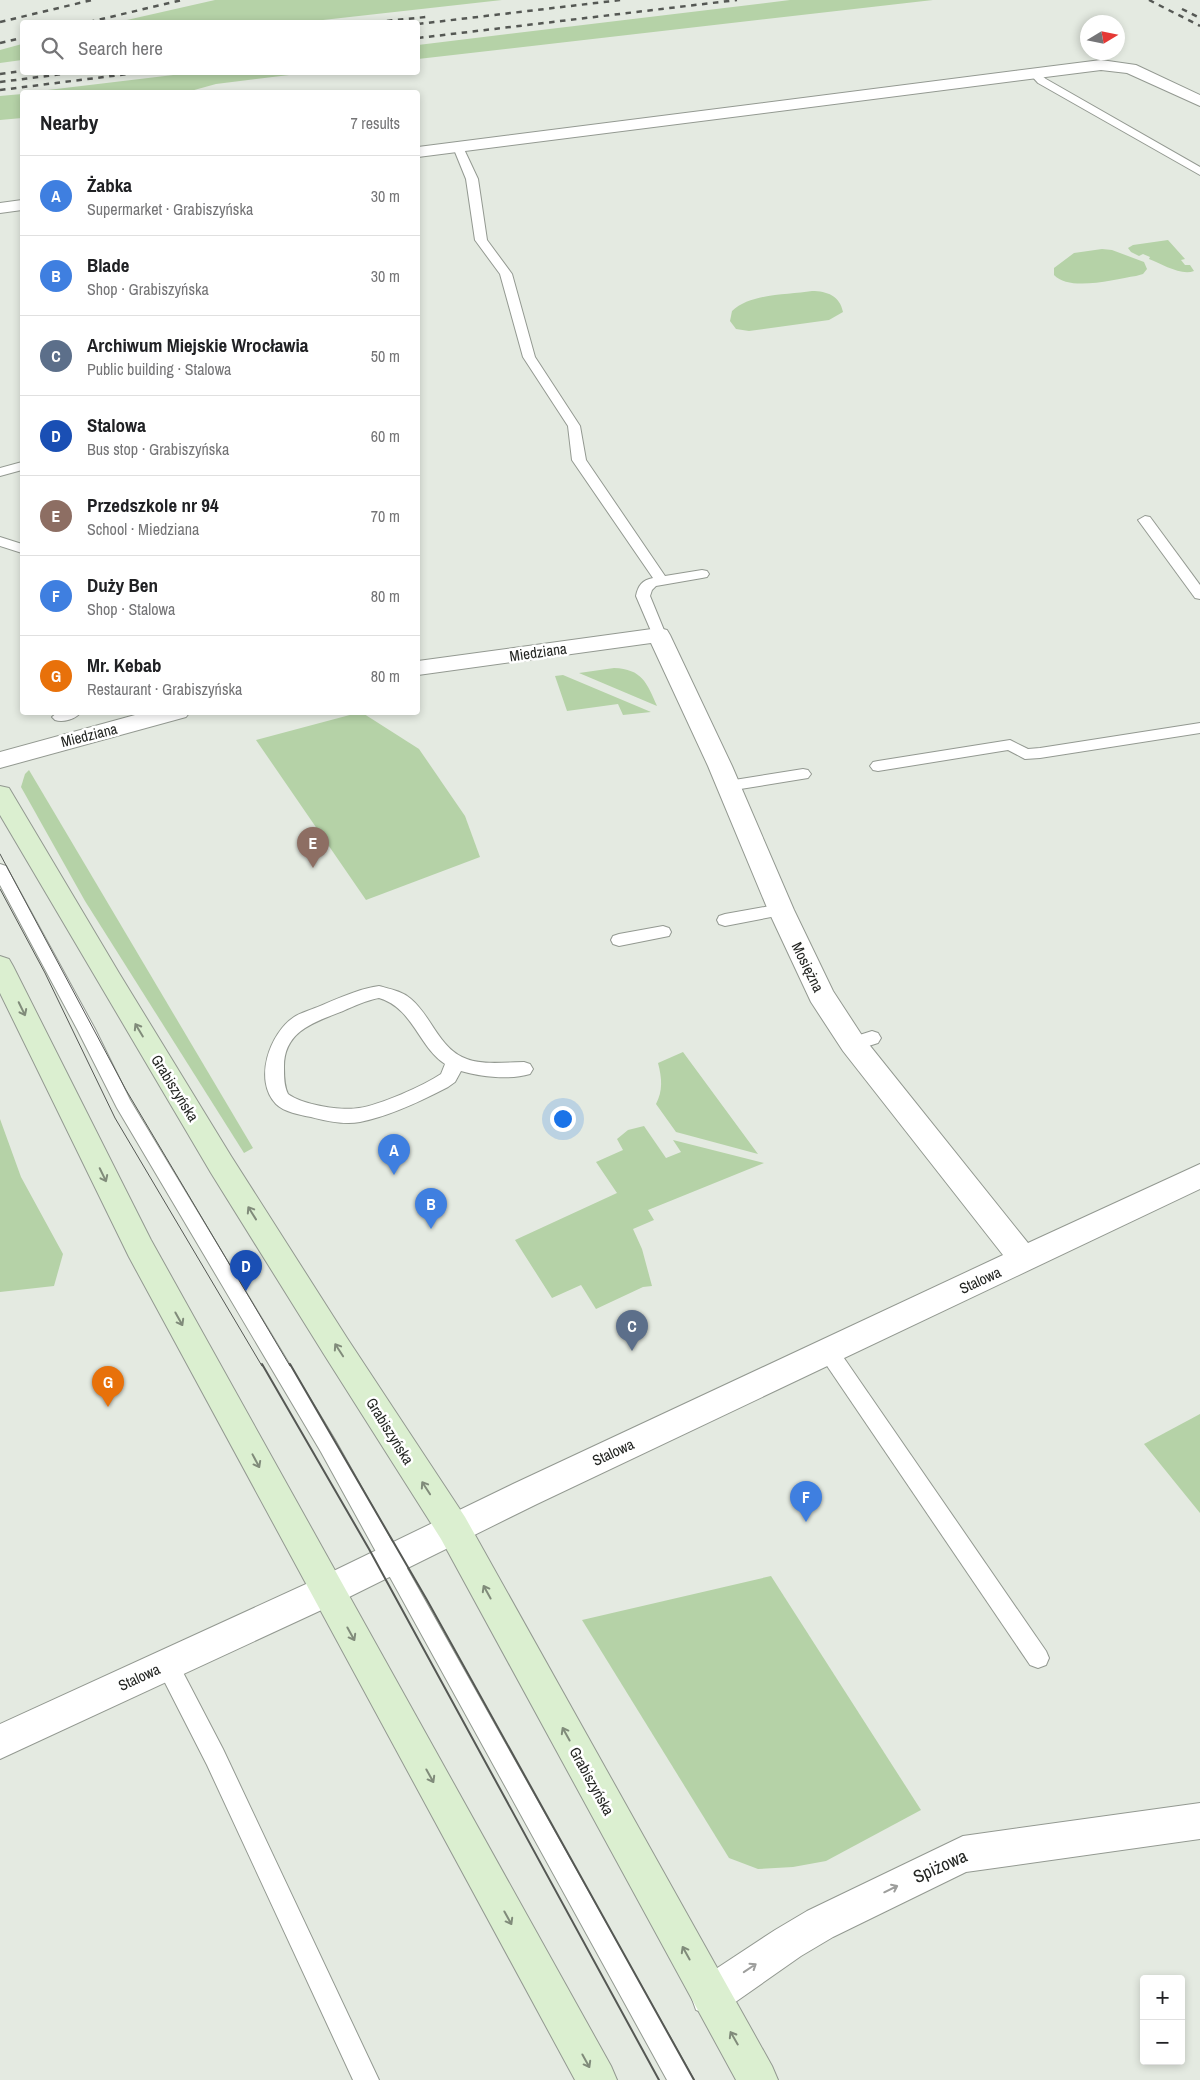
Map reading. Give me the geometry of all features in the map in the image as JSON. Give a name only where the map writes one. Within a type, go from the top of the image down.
[{"type":"main road","name":"Grabiszyńska","points":[[0,794],[164,1072],[452,1528],[758,2080]]},
{"type":"main road","points":[[0,966],[140,1248],[597,2080]]},
{"type":"street","points":[[420,152],[1101,65],[1118,65],[1140,72],[1200,101]]},
{"type":"street","points":[[0,208],[20,205]]},
{"type":"street","name":"Miedziana","points":[[420,668],[659,635]]},
{"type":"street","name":"Mosiężna","points":[[659,635],[728,786],[781,910],[821,995],[863,1041],[1023,1259]]},
{"type":"street","name":"Miedziana","points":[[0,760],[46,746],[166,715]]},
{"type":"street","name":"Stalowa","points":[[0,1742],[392,1561],[452,1528],[1200,1176]]},
{"type":"street","name":"Spiżowa","points":[[710,1996],[788,1943],[820,1924],[963,1854],[1200,1821]]},
{"type":"lane","points":[[1034,73],[1042,81],[1200,172]]},
{"type":"lane","points":[[458,147],[472,179],[481,240],[506,274],[529,357],[574,426],[579,460],[662,581]]},
{"type":"lane","points":[[0,472],[20,467]]},
{"type":"lane","points":[[1145,520],[1200,595]]},
{"type":"lane","points":[[0,541],[20,547]]},
{"type":"lane","points":[[659,635],[643,596],[645,588],[652,582],[702,574]]},
{"type":"lane","points":[[878,766],[1010,744],[1025,754],[1040,753],[1200,728]]},
{"type":"lane","points":[[728,786],[803,774]]},
{"type":"lane","points":[[0,870],[86,1029],[122,1103],[295,1389],[681,2080]]},
{"type":"lane","points":[[725,920],[781,910]]},
{"type":"lane","points":[[618,940],[663,932]]},
{"type":"lane","points":[[456,1061],[448,1078],[431,1087],[361,1115],[347,1116],[295,1106],[282,1100],[276,1087],[274,1062],[281,1042],[290,1030],[301,1021],[378,992],[398,998],[418,1017],[438,1047],[456,1061],[486,1068],[524,1069]]},
{"type":"lane","points":[[828,1351],[1038,1658]]},
{"type":"lane","points":[[167,1664],[215,1757],[366,2080]]},
{"type":"green space","points":[[215,0],[502,0],[323,20],[127,20]]},
{"type":"green space","points":[[790,0],[933,0],[420,59],[420,45]]},
{"type":"green space","points":[[20,45],[20,60],[0,63],[0,50]]},
{"type":"green space","points":[[173,75],[290,75],[216,84],[194,90],[48,90]]},
{"type":"green space","points":[[20,94],[20,118],[0,120],[0,96]]},
{"type":"green space","points":[[1168,240],[1185,259],[1181,260],[1185,265],[1190,265],[1194,271],[1183,272],[1172,269],[1149,259],[1150,257],[1143,254],[1139,256],[1128,248],[1133,245]]},
{"type":"green space","points":[[1102,249],[1112,250],[1144,262],[1147,269],[1143,274],[1136,276],[1081,284],[1061,280],[1054,275],[1054,268],[1074,253]]},
{"type":"green space","points":[[812,291],[828,293],[836,298],[843,312],[829,320],[749,331],[736,329],[730,321],[732,311],[749,301],[770,296]]},
{"type":"green space","points":[[614,668],[637,674],[650,690],[657,706],[579,673]]},
{"type":"green space","points":[[563,675],[651,712],[623,715],[618,704],[567,711],[555,676]]},
{"type":"green space","points":[[350,715],[366,715],[419,749],[465,816],[480,857],[366,900],[256,740]]},
{"type":"green space","points":[[29,770],[253,1148],[244,1153],[85,901],[21,787],[25,774]]},
{"type":"green space","points":[[683,1052],[758,1154],[676,1132],[656,1104],[661,1084],[658,1063]]},
{"type":"green space","points":[[0,1119],[21,1177],[63,1254],[54,1286],[0,1292]]},
{"type":"green space","points":[[644,1126],[666,1158],[681,1152],[673,1140],[764,1163],[648,1210],[654,1220],[633,1229],[642,1249],[652,1286],[643,1287],[596,1309],[581,1285],[552,1298],[515,1240],[617,1193],[596,1162],[623,1150],[617,1139],[628,1130]]},
{"type":"green space","points":[[1200,1414],[1200,1513],[1144,1444]]},
{"type":"green space","points":[[771,1576],[921,1810],[826,1861],[793,1867],[758,1869],[729,1858],[582,1620]]},
{"type":"tram line","points":[[0,854],[126,1090],[290,1366]]},
{"type":"tram line","points":[[0,889],[45,973],[115,1118],[262,1366]]},
{"type":"tram line","points":[[262,1364],[369,1549],[659,2080]]},
{"type":"tram line","points":[[290,1364],[427,1600],[694,2080]]},
{"type":"railway","points":[[0,22],[92,0]]},
{"type":"railway","points":[[97,20],[182,0]]},
{"type":"railway","points":[[420,24],[621,0]]},
{"type":"railway","points":[[420,38],[737,0]]},
{"type":"railway","points":[[1149,0],[1200,26]]},
{"type":"railway","points":[[1182,9],[1200,18]]},
{"type":"railway","points":[[396,20],[426,17]]},
{"type":"railway","points":[[0,43],[20,38]]},
{"type":"railway","points":[[0,74],[20,71]]},
{"type":"railway","points":[[0,82],[55,75]]},
{"type":"railway","points":[[0,90],[120,75]]},
{"type":"place","name":"Przedszkole nr 94","points":[[313,868]]},
{"type":"place","name":"Żabka","points":[[394,1175]]},
{"type":"place","name":"Blade","points":[[431,1229]]},
{"type":"place","name":"Stalowa","points":[[246,1291]]},
{"type":"place","name":"Archiwum Miejskie Wrocławia","points":[[632,1351]]},
{"type":"place","name":"Mr. Kebab","points":[[108,1407]]},
{"type":"place","name":"Duży Ben","points":[[806,1522]]}]
